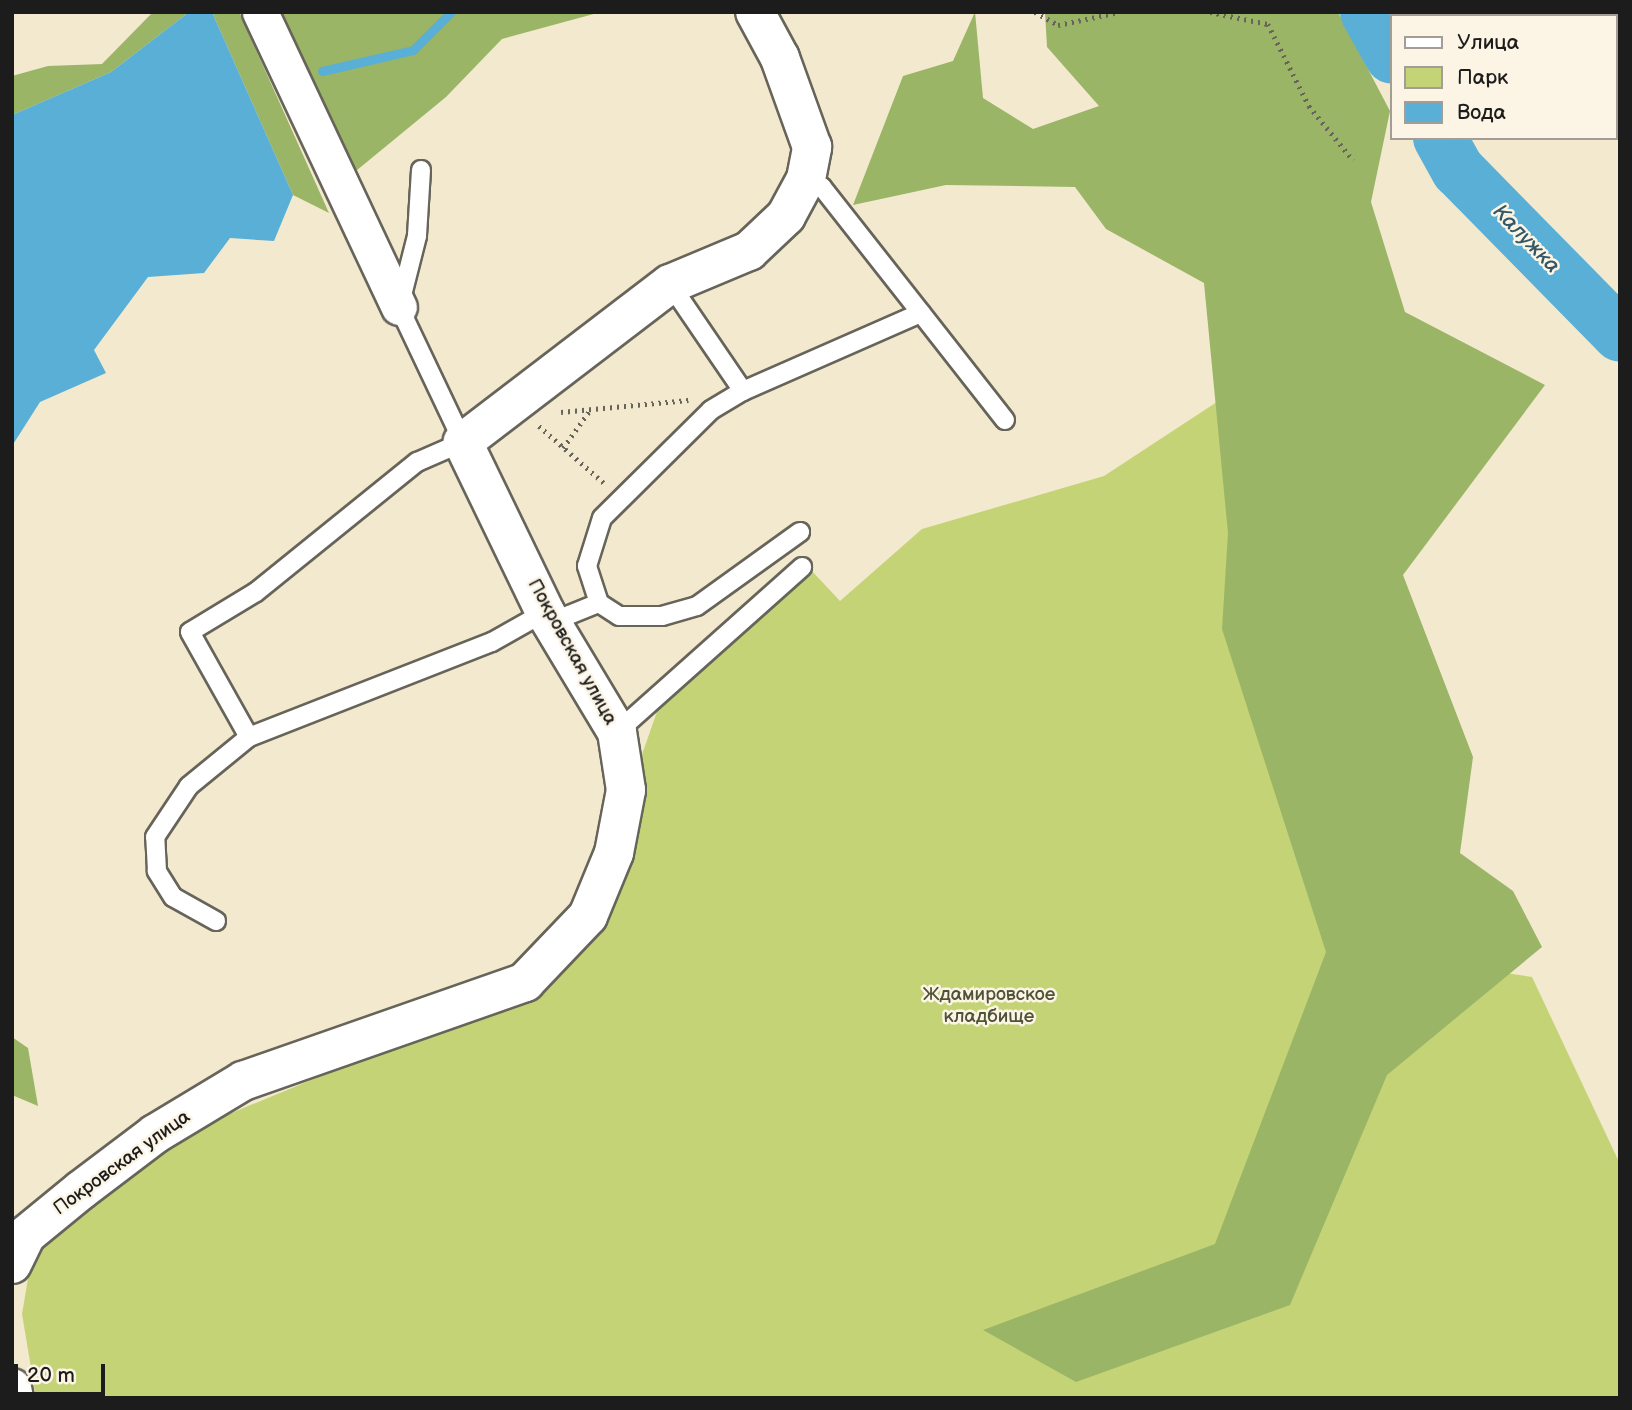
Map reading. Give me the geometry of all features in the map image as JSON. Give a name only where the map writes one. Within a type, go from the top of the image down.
[{"type":"street","points":[[260,12],[399,307]]},
{"type":"street","points":[[463,442],[670,284],[749,251],[786,216],[806,179],[812,147],[780,58],[755,12]]},
{"type":"street","name":"Покровская улица","points":[[19,1249],[155,1135],[243,1081],[525,982],[588,916],[614,853],[626,790],[617,732],[550,619],[463,442]]},
{"type":"street","points":[[12,1388],[14,1398]]},
{"type":"lane","points":[[249,737],[190,632],[256,592],[417,462],[463,442],[399,307],[417,236],[421,170]]},
{"type":"lane","points":[[806,179],[822,187],[1005,419]]},
{"type":"lane","points":[[670,284],[743,391]]},
{"type":"lane","points":[[800,532],[697,607],[662,616],[619,616],[599,603],[587,566],[602,518],[711,410],[743,391],[921,313]]},
{"type":"lane","points":[[617,732],[802,567]]},
{"type":"lane","points":[[216,921],[173,897],[157,871],[155,837],[189,786],[249,737],[550,619],[564,617],[599,603]]},
{"type":"path","points":[[1035,12],[1058,25],[1119,12]]},
{"type":"path","points":[[1210,12],[1268,24],[1309,106],[1353,160]]},
{"type":"path","points":[[554,413],[702,398],[711,410]]},
{"type":"path","points":[[563,448],[590,409]]},
{"type":"path","points":[[534,419],[622,499]]},
{"type":"green space","points":[[153,12],[189,12],[111,72],[12,115],[12,76],[48,66],[102,64]]},
{"type":"green space","points":[[212,12],[239,12],[329,213],[293,195]]},
{"type":"green space","points":[[277,12],[601,12],[502,39],[446,97],[351,175]]},
{"type":"green space","points":[[975,12],[983,98],[1033,129],[1099,106],[1047,47],[1045,12],[1338,12],[1390,111],[1371,202],[1405,312],[1545,385],[1403,575],[1473,757],[1460,853],[1513,891],[1542,947],[1387,1075],[1290,1305],[1076,1382],[983,1330],[1215,1244],[1326,952],[1222,629],[1228,533],[1204,283],[1106,229],[1075,187],[946,185],[853,205],[903,76],[953,61]]},
{"type":"green space","name":"Ждамировское кладбище","points":[[1223,398],[1381,954],[1532,977],[1620,1164],[1620,1398],[36,1398],[22,1314],[31,1261],[76,1207],[229,1114],[543,984],[639,763],[665,689],[811,570],[840,601],[922,529],[1104,476]]},
{"type":"green space","points":[[12,1037],[28,1048],[38,1106],[12,1095]]},
{"type":"water","points":[[189,12],[212,12],[293,195],[274,241],[230,238],[204,273],[148,277],[94,350],[106,373],[40,402],[12,446],[12,115],[111,72]]},
{"type":"waterway","points":[[322,71],[413,50],[451,12]]},
{"type":"waterway","name":"Калужка","points":[[1367,12],[1390,53]]},
{"type":"waterway","name":"Калужка","points":[[1441,140],[1458,170],[1620,335]]}]
